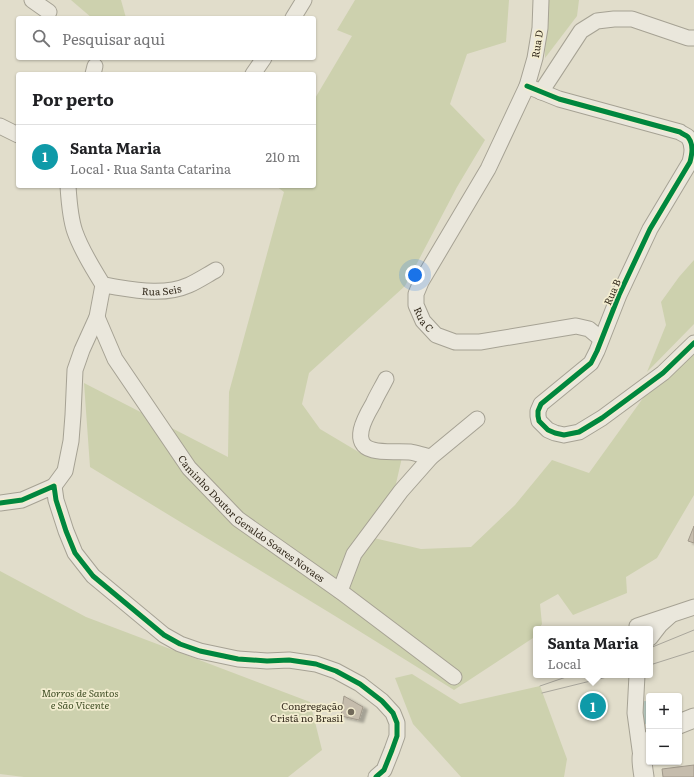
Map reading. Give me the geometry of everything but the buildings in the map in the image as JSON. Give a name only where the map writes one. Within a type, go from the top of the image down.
[{"type":"street","points":[[32,0],[50,12]]},
{"type":"street","points":[[294,16],[304,0]]},
{"type":"street","name":"Rua D","points":[[534,89],[535,58],[540,28],[541,0]]},
{"type":"street","points":[[534,89],[581,31],[597,21],[614,18],[632,19],[688,38],[694,38]]},
{"type":"street","points":[[254,72],[262,60]]},
{"type":"street","name":"Rua B","points":[[534,89],[559,99],[680,132],[688,137],[692,145],[693,152],[690,162],[650,229],[619,296],[591,363],[541,404],[538,411],[540,421],[548,430],[555,434],[564,435],[579,432],[602,418],[663,373],[694,343]]},
{"type":"street","name":"Rua C","points":[[534,89],[421,282],[416,294],[416,305],[423,320],[436,335],[455,342],[480,342],[576,326],[589,329],[601,339]]},
{"type":"street","points":[[0,126],[16,134]]},
{"type":"street","points":[[0,503],[22,500],[54,486],[65,471],[71,441],[74,370],[97,317],[103,285],[85,255],[75,232],[68,188]]},
{"type":"street","name":"Rua Seis","points":[[103,285],[148,291],[169,291],[188,285],[216,270]]},
{"type":"street","name":"Caminho Doutor Geraldo Soares Novaes","points":[[97,317],[115,359],[189,468],[238,519],[340,591],[454,676]]},
{"type":"street","points":[[386,379],[362,426],[360,436],[362,442],[365,447],[373,450],[410,452],[431,457]]},
{"type":"street","points":[[340,591],[354,554],[401,491],[431,457],[476,420]]},
{"type":"street","points":[[54,486],[56,500],[66,531],[75,552],[88,570],[93,576],[164,635],[180,644],[200,651],[238,659],[267,661],[289,660],[316,664],[336,671],[360,684],[382,701],[393,713],[397,723],[397,736],[392,750],[380,773]]},
{"type":"street","points":[[637,626],[694,607]]},
{"type":"street","points":[[653,634],[670,615]]},
{"type":"street","points":[[637,678],[635,713],[645,749],[644,777]]},
{"type":"street","points":[[682,723],[694,718]]},
{"type":"green space","points":[[71,0],[121,0],[125,16],[90,16]]},
{"type":"green space","points":[[355,0],[509,0],[506,42],[467,54],[450,104],[485,140],[457,187],[405,286],[309,373],[302,404],[320,429],[362,454],[403,453],[395,488],[361,535],[421,549],[471,547],[515,505],[552,460],[589,473],[651,387],[694,347],[694,495],[657,558],[626,577],[627,593],[573,615],[558,594],[540,604],[542,624],[541,626],[533,626],[533,638],[454,690],[90,467],[84,383],[228,457],[229,392],[284,192],[279,188],[316,188],[316,97],[352,36],[337,30]]},
{"type":"green space","points":[[546,0],[579,0],[577,16],[545,58]]},
{"type":"green space","points":[[694,260],[694,324],[647,372],[666,325],[661,302],[679,277]]},
{"type":"green space","name":"Morros de Santos e São Vicente","points":[[0,571],[86,617],[310,702],[322,750],[288,777],[24,777],[0,774]]},
{"type":"green space","points":[[412,674],[460,704],[540,686],[567,759],[564,777],[461,777],[413,724],[395,678]]},
{"type":"tram line","points":[[653,647],[694,630]]},
{"type":"tram line","points":[[653,664],[694,651]]},
{"type":"tram line","points":[[540,686],[563,678]]},
{"type":"tram line","points":[[542,693],[603,678]]},
{"type":"cycle path","points":[[527,86],[559,99],[680,132],[688,137],[692,150],[690,162],[650,229],[619,295],[591,363],[541,404],[538,411],[539,421],[548,430],[555,433],[564,435],[579,432],[602,418],[663,373],[694,343]]},
{"type":"cycle path","points":[[0,503],[22,500],[54,486],[56,500],[75,553],[93,576],[164,635],[180,644],[200,651],[238,659],[267,661],[289,660],[316,664],[336,671],[360,684],[382,701],[393,713],[397,723],[397,736],[392,750],[384,770],[376,777]]},
{"type":"place","name":"Santa Maria","points":[[593,706]]},
{"type":"place","name":"Congregação Cristã no Brasil","points":[[351,712]]}]
